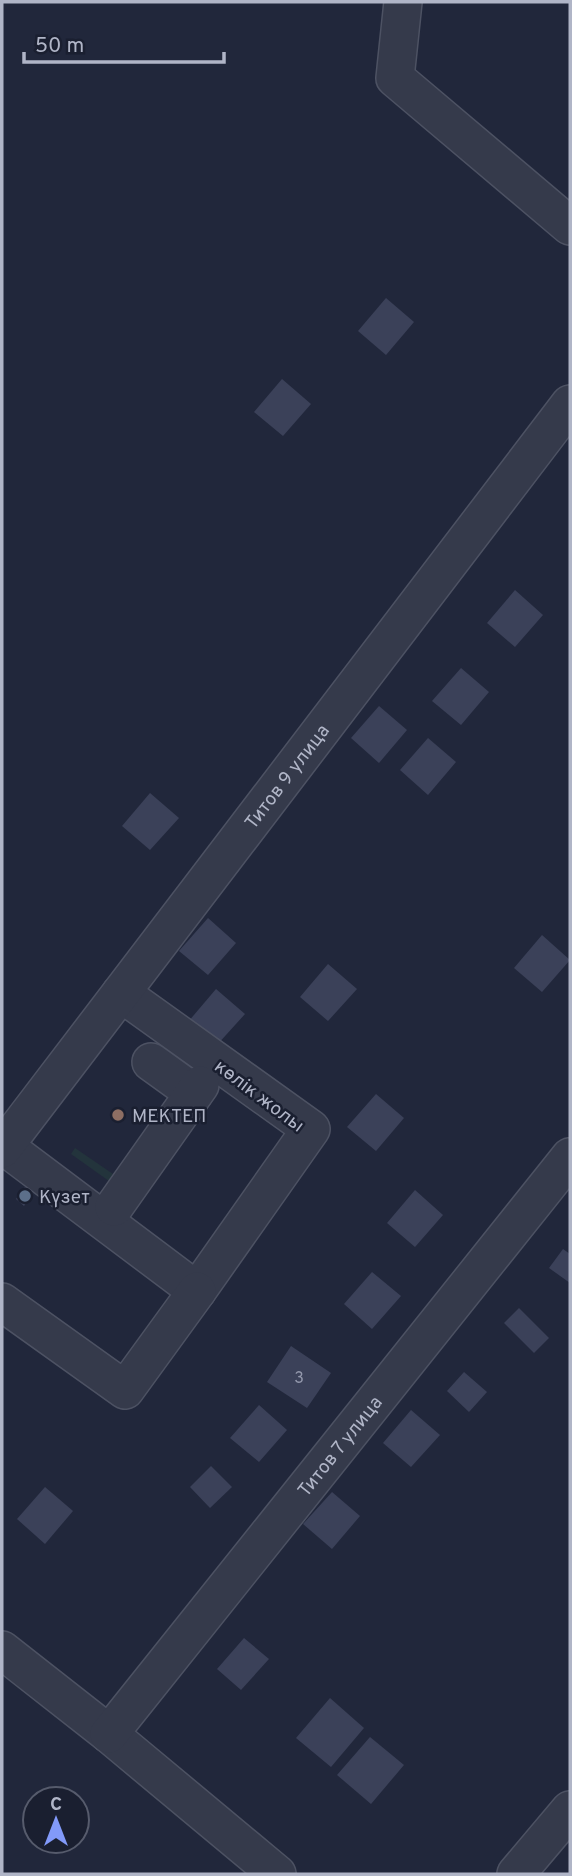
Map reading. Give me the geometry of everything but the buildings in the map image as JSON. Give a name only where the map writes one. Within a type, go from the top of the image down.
[{"type":"street","points":[[403,2],[394,78],[570,226]]},
{"type":"street","name":"Титов 9 улица","points":[[3,1148],[570,404]]},
{"type":"street","name":"көлік жолы","points":[[2,1302],[125,1390],[311,1129],[121,993]]},
{"type":"street","points":[[114,1206],[197,1089],[151,1062]]},
{"type":"street","points":[[3,1148],[197,1292]]},
{"type":"street","name":"Титов 7 улица","points":[[109,1734],[570,1157]]},
{"type":"street","points":[[44,1164],[47,1159],[171,1250],[164,1257]]},
{"type":"street","points":[[2,1650],[109,1734],[277,1874]]},
{"type":"street","points":[[516,1874],[570,1810]]},
{"type":"shaded area","points":[[75,1148],[113,1174],[109,1181],[71,1154]]},
{"type":"place","name":"МЕКТЕП","points":[[118,1115]]},
{"type":"place","name":"Күзет","points":[[25,1196]]}]
